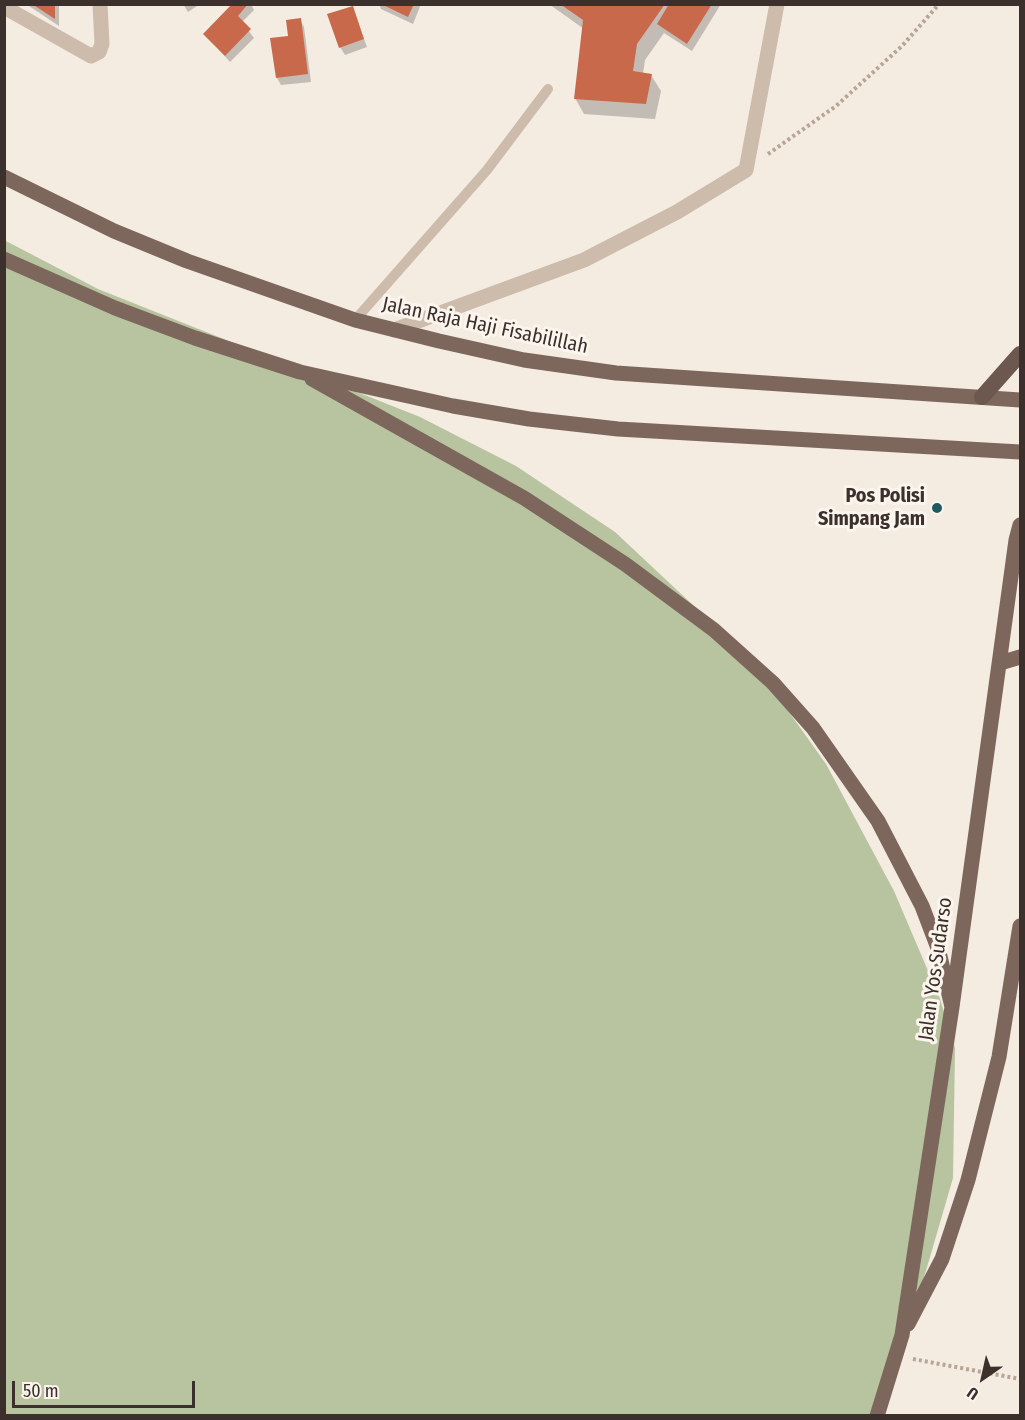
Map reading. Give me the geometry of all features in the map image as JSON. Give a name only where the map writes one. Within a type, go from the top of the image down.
[{"type":"highway","points":[[982,397],[1020,354]]},
{"type":"main road","name":"Jalan Raja Haji Fisabilillah","points":[[4,177],[135,240],[260,288],[355,320],[524,360],[616,373],[1020,399]]},
{"type":"main road","points":[[4,259],[115,308],[300,372],[464,407],[529,419],[710,437],[1020,452]]},
{"type":"main road","points":[[300,372],[543,510],[686,608],[773,683],[813,728],[878,822],[922,906],[938,948],[952,1008]]},
{"type":"main road","name":"Jalan Yos Sudarso","points":[[877,1416],[902,1335],[952,1008],[1016,540],[1020,525]]},
{"type":"main road","points":[[1000,663],[1020,657]]},
{"type":"main road","points":[[902,1335],[942,1259],[968,1180],[999,1057],[1020,926]]},
{"type":"street","points":[[4,8],[91,56],[99,52],[102,44],[100,4]]},
{"type":"street","points":[[394,330],[584,260],[677,212],[746,170],[777,4]]},
{"type":"lane","points":[[355,320],[487,170],[548,89]]},
{"type":"path","points":[[746,170],[836,106],[902,46],[939,4]]},
{"type":"path","points":[[895,1356],[1020,1379]]},
{"type":"green space","points":[[4,240],[98,289],[420,417],[516,466],[615,532],[694,606],[769,684],[826,764],[894,891],[940,999],[955,1048],[953,1178],[884,1415],[5,1415]]},
{"type":"building","points":[[32,4],[55,4],[55,19]]},
{"type":"building","points":[[232,4],[248,4],[238,16],[251,29],[225,56],[203,34]]},
{"type":"building","points":[[381,4],[414,4],[408,17]]},
{"type":"building","points":[[560,4],[665,4],[637,44],[633,71],[652,74],[646,104],[574,99],[583,20]]},
{"type":"building","points":[[669,4],[712,4],[687,44],[657,24]]},
{"type":"building","points":[[353,6],[364,39],[339,48],[327,14]]},
{"type":"building","points":[[301,18],[308,74],[276,78],[270,38],[288,36],[286,20]]},
{"type":"place","name":"Pos Polisi Simpang Jam","points":[[937,508]]}]
